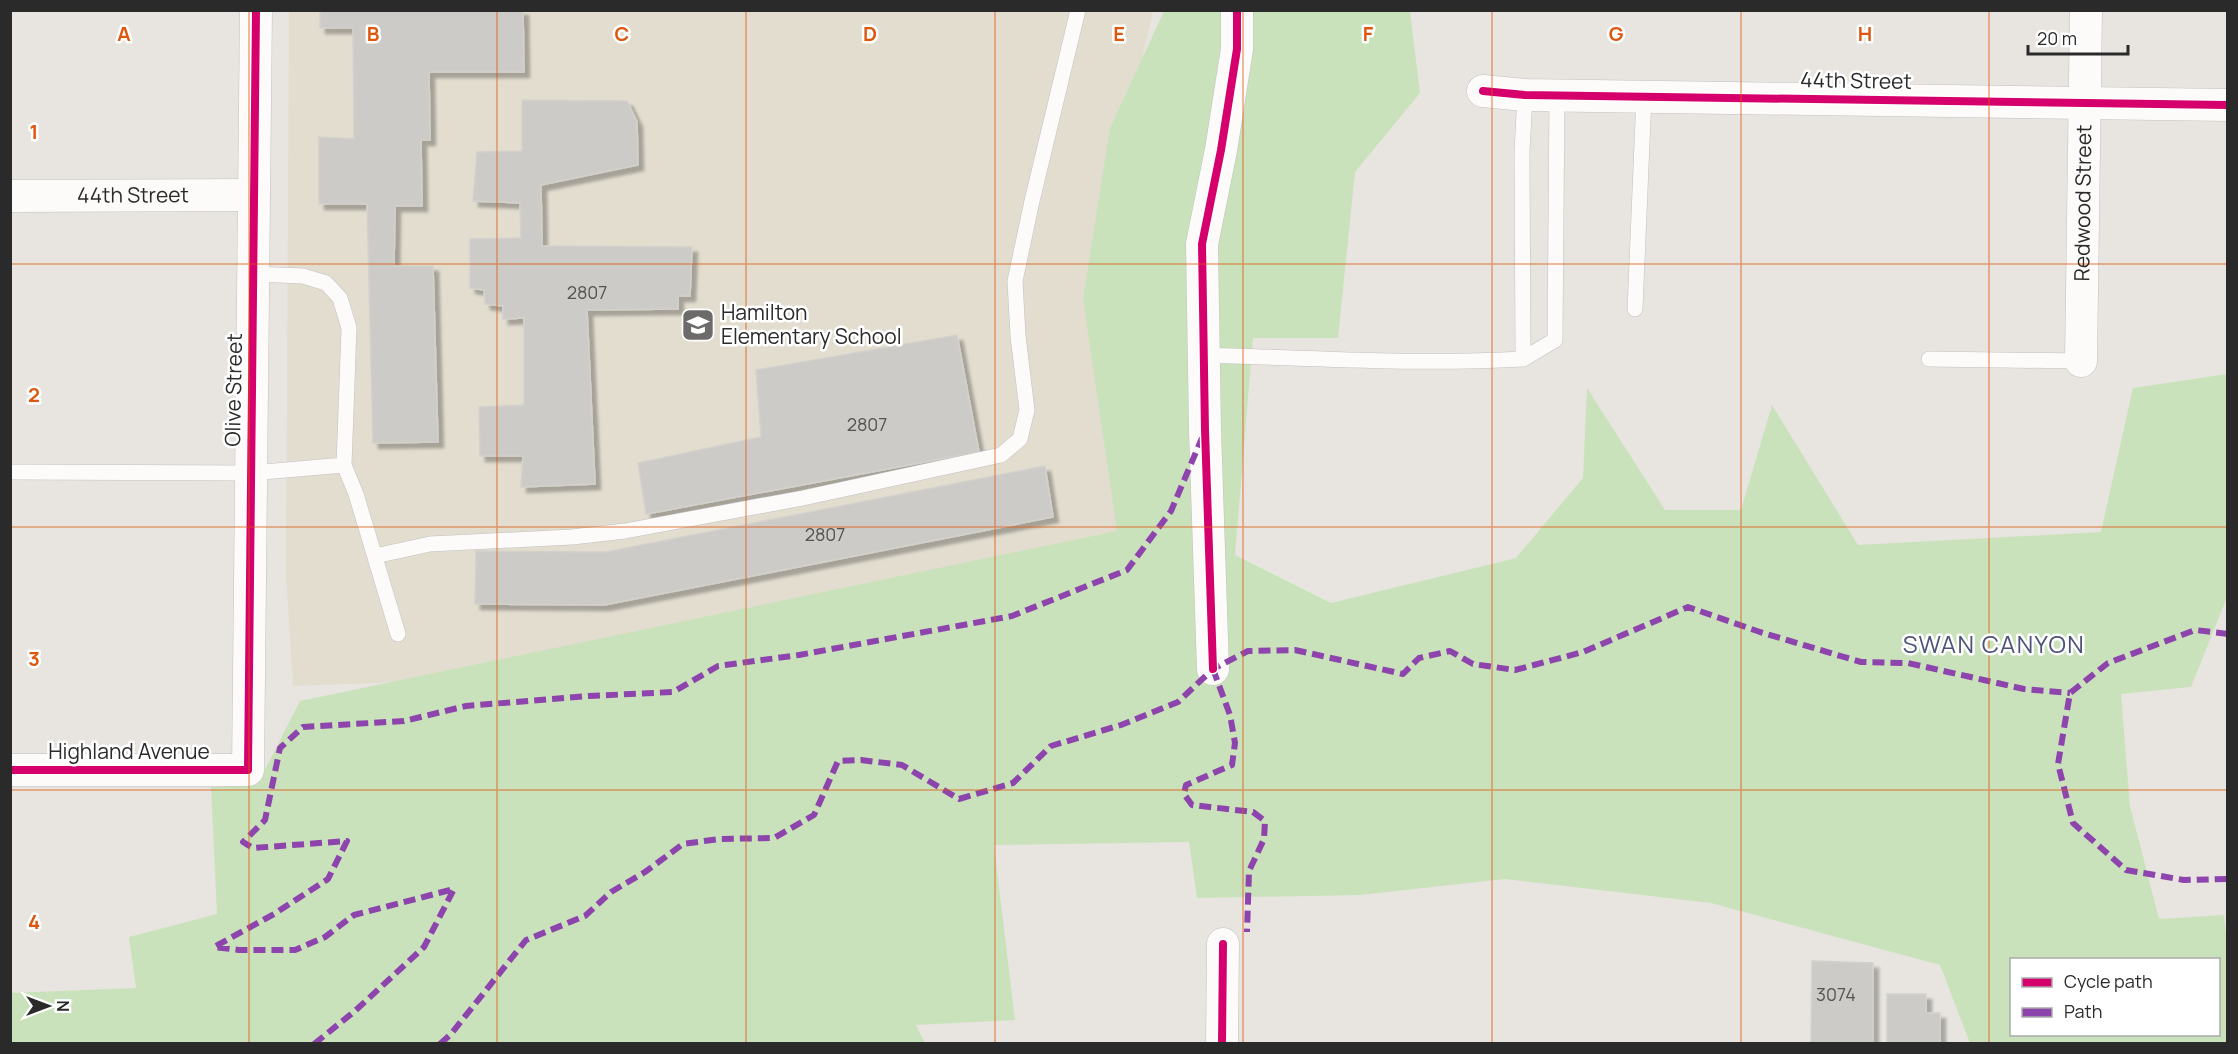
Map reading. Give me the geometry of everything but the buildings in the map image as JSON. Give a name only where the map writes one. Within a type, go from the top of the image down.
[{"type":"street","name":"Olive Street","points":[[248,770],[256,10]]},
{"type":"street","points":[[1212,669],[1202,244],[1221,150],[1237,49],[1237,10]]},
{"type":"street","name":"Redwood Street","points":[[2081,361],[2086,10]]},
{"type":"street","name":"44th Street","points":[[1484,91],[1525,95],[2228,105]]},
{"type":"street","name":"44th Street","points":[[10,196],[254,195]]},
{"type":"street","name":"Highland Avenue","points":[[10,770],[248,770]]},
{"type":"street","points":[[1222,1044],[1223,944]]},
{"type":"lane","points":[[375,556],[430,544],[572,537],[637,530],[803,498],[1001,455],[1020,439],[1027,410],[1018,336],[1016,281],[1032,201],[1078,10]]},
{"type":"lane","points":[[1523,359],[1522,152],[1525,95]]},
{"type":"lane","points":[[1204,356],[1398,360],[1523,359],[1555,340],[1557,95]]},
{"type":"lane","points":[[1635,309],[1644,96]]},
{"type":"lane","points":[[254,274],[303,276],[326,283],[340,298],[349,327],[344,465],[356,494],[398,634]]},
{"type":"lane","points":[[1929,359],[2081,361]]},
{"type":"lane","points":[[10,472],[251,473],[344,465]]},
{"type":"shaded area","name":"Hamilton Elementary School","points":[[289,11],[1153,11],[1101,238],[1146,555],[433,681],[293,686],[286,575]]},
{"type":"green space","points":[[1164,11],[1410,11],[1420,93],[1355,172],[1338,338],[1253,338],[1235,555],[1331,603],[1516,558],[1583,478],[1587,388],[1665,510],[1741,510],[1772,405],[1858,545],[2101,532],[2133,388],[2227,374],[2227,597],[2191,687],[2121,694],[2130,806],[2159,919],[2224,915],[2228,953],[2227,1043],[1970,1043],[1940,965],[1711,903],[1505,879],[1360,895],[1197,898],[1189,842],[994,845],[1015,1020],[916,1025],[925,1043],[11,1043],[10,993],[136,988],[129,937],[217,914],[211,787],[257,785],[300,701],[1117,531],[1083,299],[1110,128]]},
{"type":"marked path","points":[[314,1044],[355,1011],[424,947],[454,889],[354,915],[325,937],[295,950],[239,950],[214,947],[274,914],[328,879],[347,841],[253,848],[243,842],[265,820],[280,748],[303,727],[404,721],[466,706],[673,692],[718,666],[799,655],[1012,616],[1127,570],[1171,511],[1202,438]]},
{"type":"marked path","points":[[440,1044],[451,1034],[526,940],[585,916],[611,892],[645,872],[683,844],[719,839],[774,838],[814,815],[838,761],[861,760],[902,765],[959,799],[1013,783],[1051,746],[1121,725],[1178,702],[1213,669],[1248,651],[1295,650],[1403,674],[1419,658],[1450,651],[1473,664],[1515,670],[1583,652],[1688,607],[1760,632],[1861,662],[1908,663],[2024,689],[2070,693]]},
{"type":"marked path","points":[[2228,634],[2195,630],[2108,663],[2070,693],[2058,764],[2073,823],[2126,870],[2184,880],[2228,879]]},
{"type":"marked path","points":[[1213,669],[1230,715],[1235,743],[1232,765],[1186,785],[1184,794],[1192,805],[1253,812],[1265,821],[1264,839],[1249,871],[1247,932]]},
{"type":"cycle path","points":[[10,770],[248,770],[256,10]]},
{"type":"cycle path","points":[[1213,669],[1205,430],[1202,244],[1221,150],[1237,49],[1237,10]]},
{"type":"cycle path","points":[[1483,91],[1525,95],[2228,105]]},
{"type":"cycle path","points":[[1222,1044],[1223,944]]},
{"type":"place","name":"Hamilton Elementary School","points":[[698,325]]},
{"type":"district","name":"SWAN CANYON","points":[[1994,645]]}]
